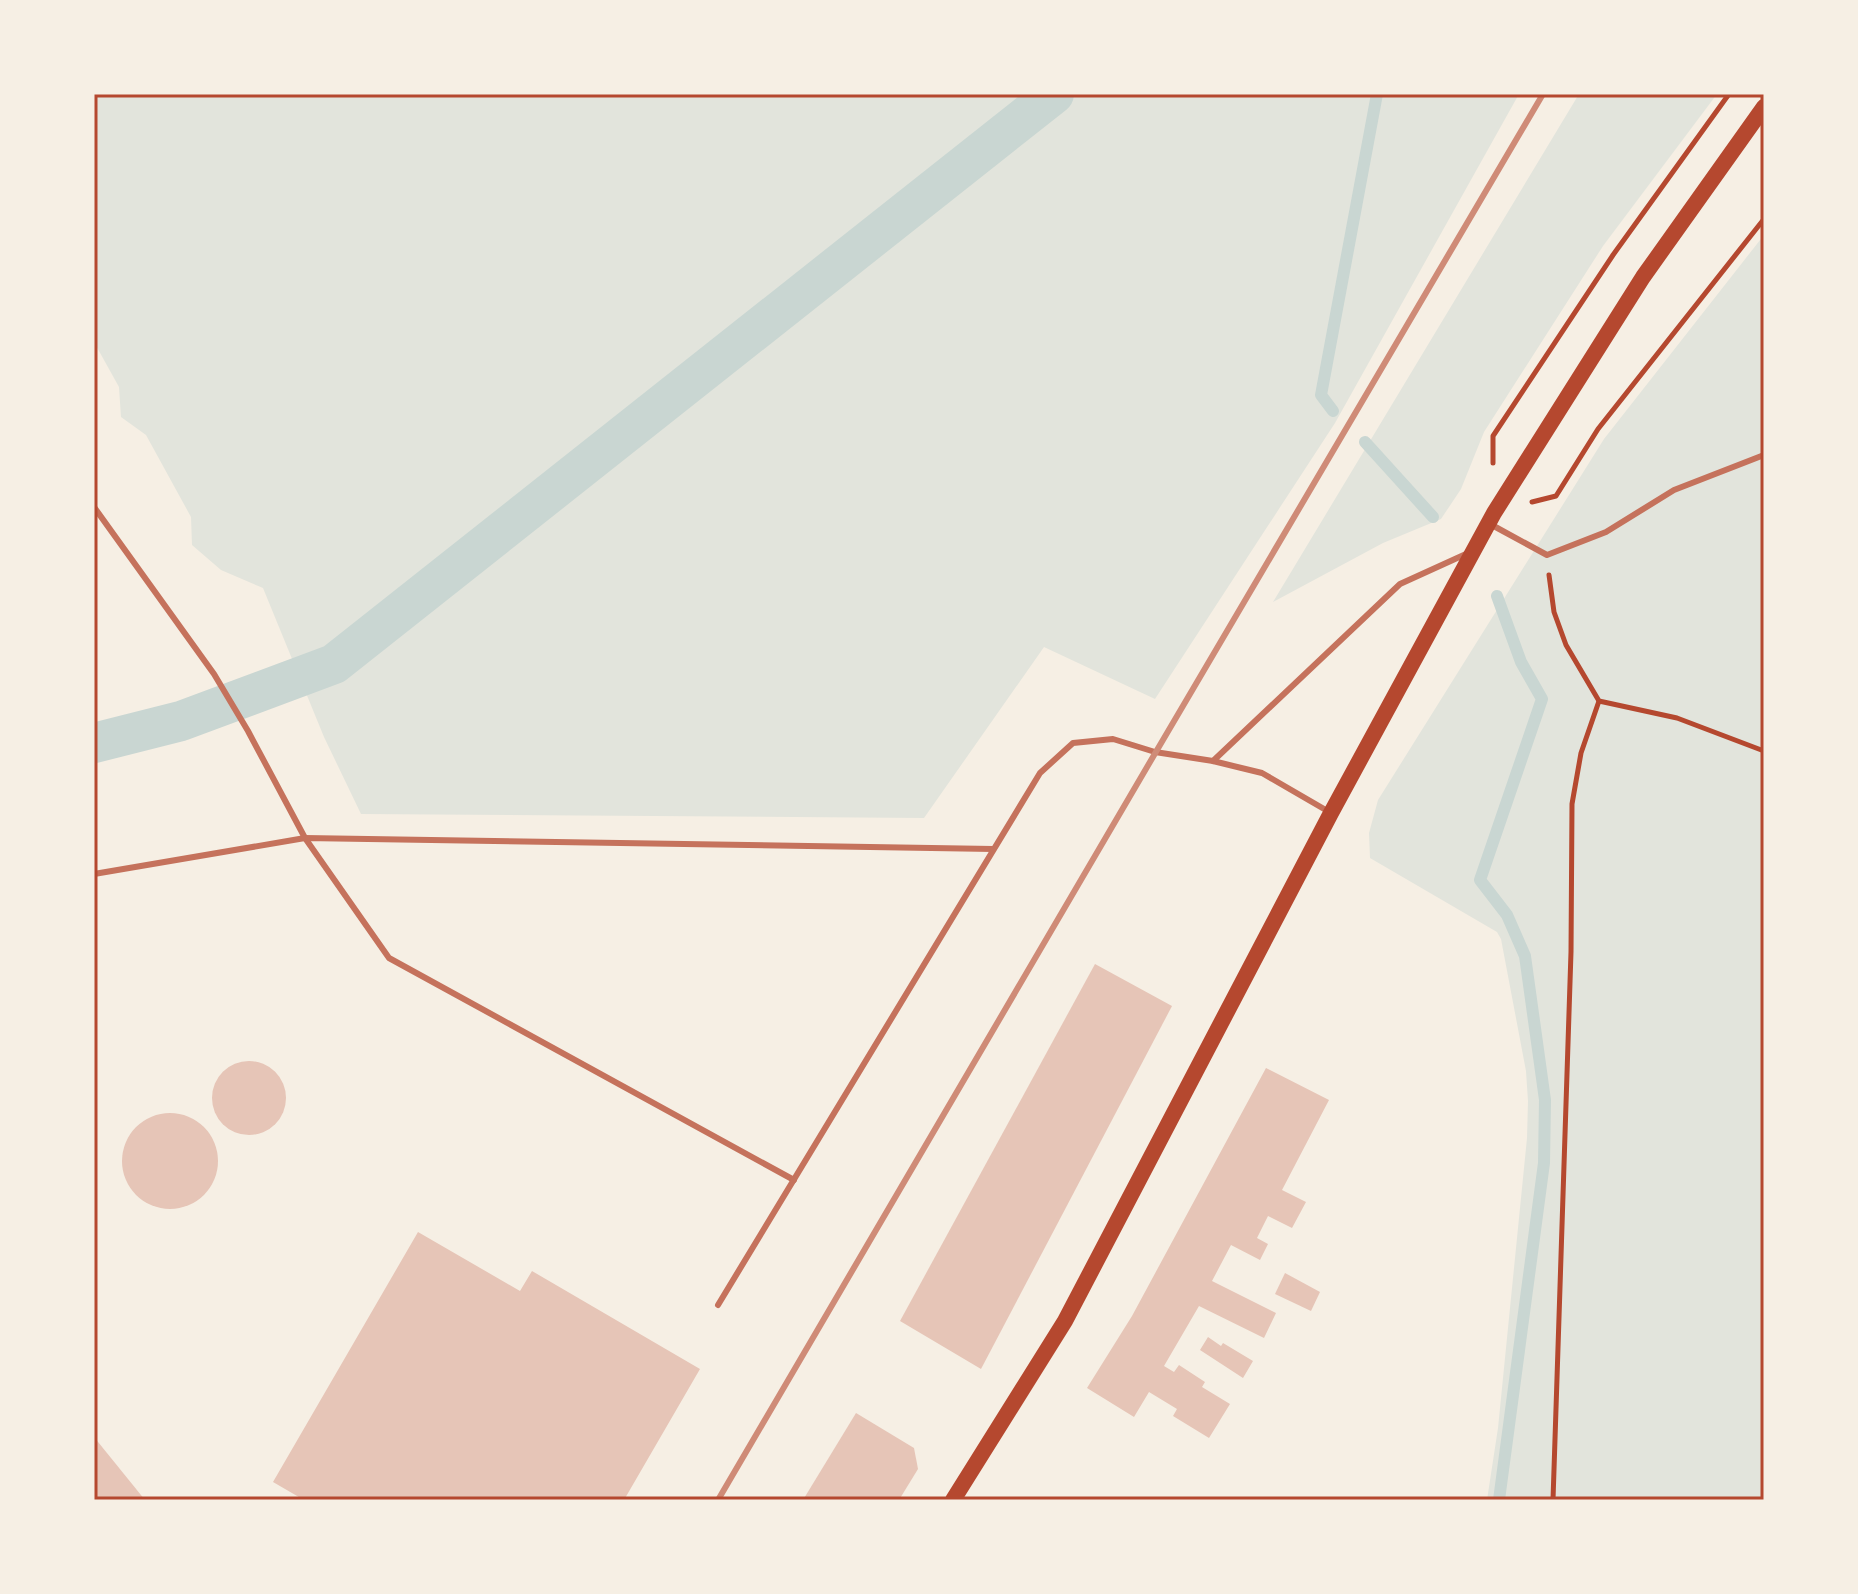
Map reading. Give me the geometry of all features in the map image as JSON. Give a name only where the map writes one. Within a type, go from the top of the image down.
[{"type":"main road","points":[[953,1500],[1065,1321],[1331,813],[1491,518],[1643,277],[1764,107]]},
{"type":"lane","points":[[1491,518],[1547,555],[1606,532],[1674,490],[1764,455]]},
{"type":"lane","points":[[94,507],[214,674],[305,838],[389,958],[794,1180]]},
{"type":"lane","points":[[1213,761],[1400,584],[1473,551]]},
{"type":"lane","points":[[718,1305],[1040,773],[1073,743],[1113,739],[1155,752],[1262,773],[1331,813]]},
{"type":"lane","points":[[94,874],[305,838],[993,849]]},
{"type":"path","points":[[1729,94],[1613,255],[1493,436],[1491,518],[1556,496],[1598,429],[1764,219]]},
{"type":"path","points":[[1547,555],[1554,612],[1566,645],[1599,701],[1677,718],[1764,751]]},
{"type":"path","points":[[1553,1500],[1571,952],[1572,804],[1581,753],[1599,701]]},
{"type":"shaded area","points":[[94,94],[1519,94],[1335,423],[1155,699],[1044,647],[924,818],[361,814],[324,737],[263,588],[221,570],[192,545],[191,517],[146,435],[121,417],[119,387],[94,342]]},
{"type":"shaded area","points":[[1579,94],[1717,94],[1603,246],[1484,432],[1461,489],[1441,519],[1383,543],[1273,602]]},
{"type":"shaded area","points":[[1764,235],[1764,1500],[1487,1500],[1498,1428],[1527,1138],[1526,1071],[1501,939],[1497,932],[1370,858],[1369,833],[1378,800],[1604,439]]},
{"type":"building","points":[[1095,964],[1172,1006],[981,1369],[900,1321]]},
{"type":"building","points":[[249,1061],[263,1064],[275,1072],[283,1084],[286,1098],[283,1112],[275,1124],[263,1132],[249,1135],[235,1132],[223,1124],[215,1112],[212,1098],[215,1084],[223,1072],[235,1064]]},
{"type":"building","points":[[1266,1068],[1329,1100],[1282,1190],[1306,1202],[1292,1228],[1268,1216],[1257,1238],[1268,1244],[1260,1260],[1231,1245],[1212,1281],[1276,1313],[1264,1338],[1199,1306],[1164,1366],[1174,1372],[1179,1365],[1205,1382],[1202,1387],[1230,1404],[1209,1438],[1173,1416],[1177,1409],[1149,1392],[1134,1417],[1087,1388],[1132,1316]]},
{"type":"building","points":[[170,1113],[188,1117],[204,1127],[214,1143],[218,1161],[214,1179],[204,1195],[188,1205],[170,1209],[152,1205],[136,1195],[126,1179],[122,1161],[126,1143],[136,1127],[152,1117]]},
{"type":"building","points":[[418,1232],[520,1291],[532,1271],[700,1369],[624,1500],[304,1500],[273,1482]]},
{"type":"building","points":[[1285,1273],[1320,1292],[1311,1311],[1275,1294]]},
{"type":"building","points":[[1208,1337],[1253,1361],[1243,1378],[1200,1350]]},
{"type":"building","points":[[856,1413],[914,1448],[918,1469],[899,1500],[803,1500]]},
{"type":"building","points":[[94,1437],[145,1500],[94,1500]]},
{"type":"waterway","points":[[94,743],[181,721],[334,664],[1054,94]]},
{"type":"waterway","points":[[1333,411],[1321,395],[1377,94]]},
{"type":"waterway","points":[[1365,442],[1433,517]]},
{"type":"waterway","points":[[1497,596],[1521,662],[1542,699],[1480,880],[1507,915],[1525,956],[1545,1100],[1544,1163],[1499,1500]]},
{"type":"railway","points":[[718,1500],[1543,94]]}]
